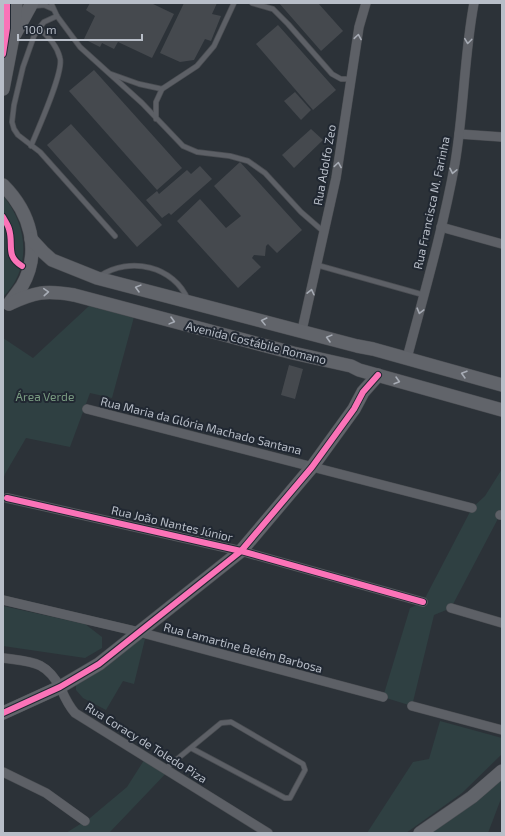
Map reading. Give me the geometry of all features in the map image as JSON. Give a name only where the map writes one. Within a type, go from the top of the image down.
[{"type":"main road","points":[[3,89],[13,37],[16,3]]},
{"type":"main road","points":[[13,37],[31,4]]},
{"type":"main road","points":[[3,185],[13,195],[22,208],[28,223],[31,239],[31,255],[28,271],[22,286],[6,306]]},
{"type":"main road","name":"Avenida Costábile Romano","points":[[31,239],[52,260],[97,278],[502,383]]},
{"type":"main road","name":"Avenida Costábile Romano","points":[[6,306],[30,295],[43,292],[57,292],[74,295],[355,368],[502,410]]},
{"type":"main road","points":[[357,346],[351,350],[349,356],[364,392]]},
{"type":"main road","points":[[3,713],[60,687],[99,664],[241,552],[312,467],[354,409],[364,392],[378,375]]},
{"type":"main road","points":[[420,833],[472,797],[502,771]]},
{"type":"street","name":"Rua Adolfo Zeo","points":[[302,330],[336,178],[359,27],[366,3]]},
{"type":"street","name":"Rua Francisca M. Farinha","points":[[407,358],[442,227],[455,163],[466,55],[474,3]]},
{"type":"street","points":[[459,134],[502,137]]},
{"type":"street","points":[[442,227],[502,244]]},
{"type":"street","name":"Rua Maria da Glória Machado Santana","points":[[87,409],[472,508]]},
{"type":"street","name":"Rua João Nantes Júnior","points":[[7,498],[241,552],[423,602]]},
{"type":"street","name":"Rua Lamartine Belém Barbosa","points":[[3,600],[139,632],[383,698]]},
{"type":"street","points":[[451,608],[502,623]]},
{"type":"street","name":"Rua Coracy de Toledo Piza","points":[[3,658],[34,662],[48,669],[60,687],[68,705],[75,713],[268,833]]},
{"type":"street","points":[[412,706],[502,730]]},
{"type":"street","points":[[3,772],[46,793],[85,821]]},
{"type":"lane","points":[[50,3],[57,16],[80,47],[142,103],[183,146],[197,152],[230,156],[248,161],[265,173],[301,212],[324,232]]},
{"type":"lane","points":[[156,119],[156,102],[162,89],[197,66],[214,46],[234,3]]},
{"type":"lane","points":[[252,3],[273,9],[332,74],[341,79],[351,79]]},
{"type":"lane","points":[[31,4],[44,5],[53,10]]},
{"type":"lane","points":[[57,16],[44,22],[34,36],[23,67],[14,105],[12,122],[18,135],[40,152],[115,236]]},
{"type":"lane","points":[[31,146],[58,77],[61,59],[55,44],[39,28]]},
{"type":"lane","points":[[107,72],[139,84],[162,89]]},
{"type":"lane","points":[[97,278],[112,268],[126,266],[153,269],[177,281],[185,291],[189,301]]},
{"type":"lane","points":[[317,266],[424,294]]},
{"type":"lane","points":[[165,769],[221,723],[231,722],[303,764],[305,770],[290,798],[285,798],[191,748]]},
{"type":"green space","points":[[3,196],[18,220],[22,233],[23,247],[19,273],[12,286],[3,297]]},
{"type":"green space","name":"Área Verde","points":[[89,306],[134,317],[112,398],[90,393],[70,447],[26,438],[3,480],[3,338],[33,358]]},
{"type":"green space","points":[[502,469],[502,511],[451,608],[434,615],[412,706],[383,697],[410,608],[423,602],[472,508],[485,496]]},
{"type":"green space","points":[[3,606],[85,624],[102,637],[102,648],[85,658],[3,646]]},
{"type":"green space","points":[[138,638],[145,639],[134,684],[123,681],[106,710],[83,698],[76,690],[76,680]]},
{"type":"green space","points":[[440,721],[502,738],[502,754],[462,793],[406,833],[367,833],[413,762],[429,759]]},
{"type":"green space","points":[[148,754],[171,768],[109,833],[66,833],[90,818],[127,787]]},
{"type":"green space","points":[[502,774],[502,796],[488,833],[420,833]]},
{"type":"building","points":[[90,3],[151,3],[174,14],[152,58],[118,42],[114,49],[102,43],[100,47],[84,39],[95,16],[86,10]]},
{"type":"building","points":[[184,3],[217,3],[212,14],[221,16],[211,41],[205,39],[194,60],[180,62],[160,53]]},
{"type":"building","points":[[279,3],[318,3],[343,31],[321,51]]},
{"type":"building","points":[[278,25],[336,90],[313,110],[256,44]]},
{"type":"building","points":[[94,70],[182,168],[157,190],[69,91]]},
{"type":"building","points":[[295,92],[311,110],[301,120],[284,101]]},
{"type":"building","points":[[71,124],[162,225],[137,247],[47,145]]},
{"type":"building","points":[[311,129],[323,140],[294,168],[282,155]]},
{"type":"building","points":[[240,162],[302,230],[277,253],[268,244],[266,246],[265,256],[254,255],[252,258],[261,267],[238,288],[177,221],[200,199],[226,228],[241,216],[214,186]]},
{"type":"building","points":[[200,166],[212,179],[171,215],[169,213],[162,218],[146,200],[157,191],[159,194],[187,170],[191,174]]},
{"type":"building","points":[[289,365],[303,369],[295,399],[281,395]]},
{"type":"cycle path","points":[[3,54],[7,28],[7,3]]},
{"type":"cycle path","points":[[3,217],[9,229],[12,254],[17,262],[22,266]]},
{"type":"cycle path","points":[[3,713],[60,687],[99,664],[241,551],[312,467],[354,409],[363,392],[378,375]]},
{"type":"cycle path","points":[[7,498],[241,551],[423,602]]}]
